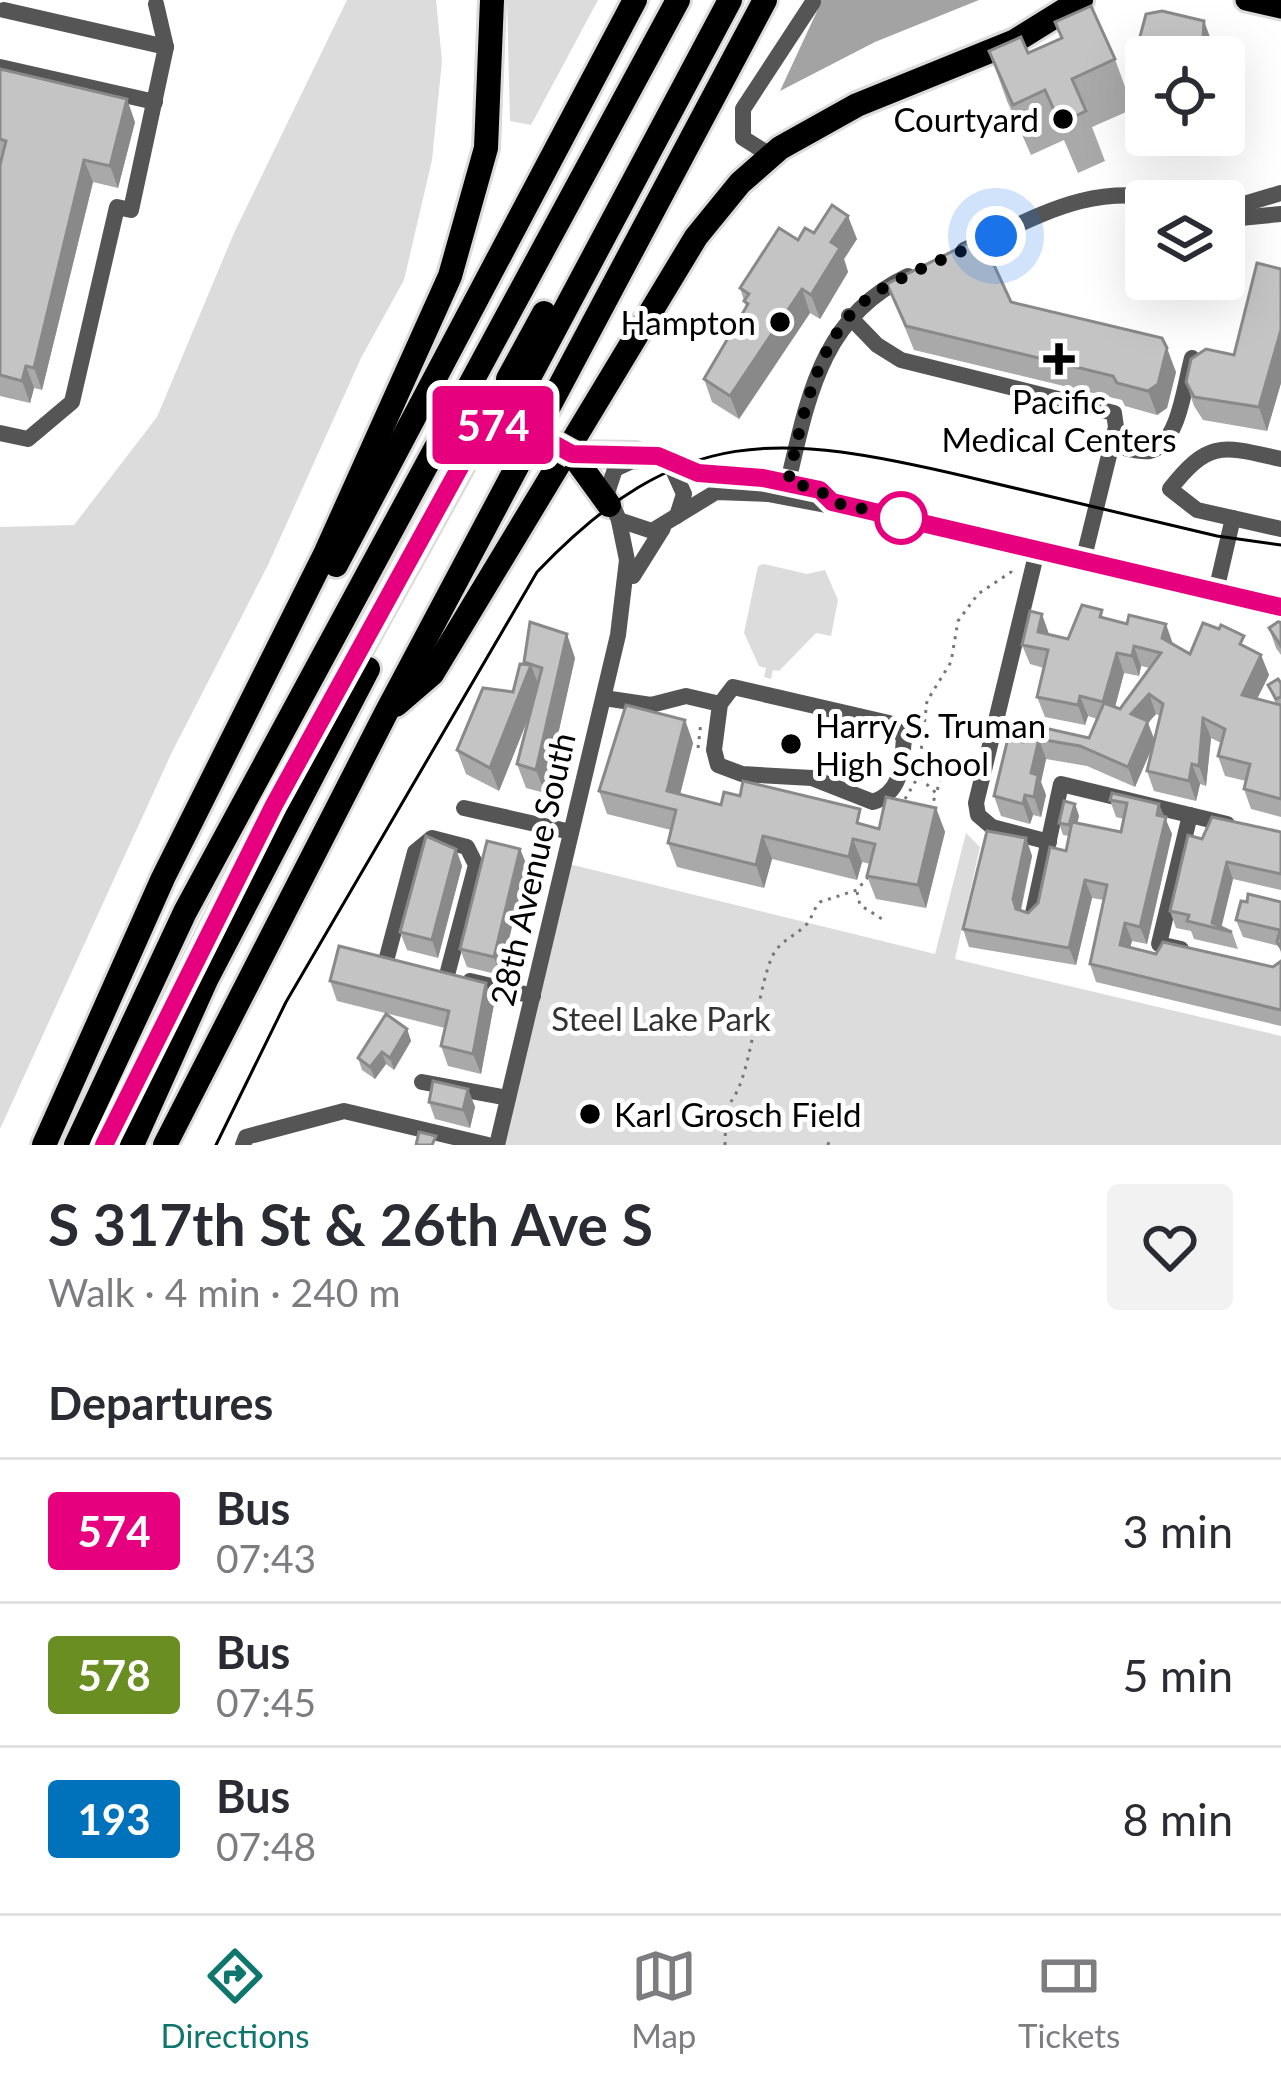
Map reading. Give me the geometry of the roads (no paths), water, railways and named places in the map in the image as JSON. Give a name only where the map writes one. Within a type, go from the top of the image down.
[{"type":"highway","points":[[44,1145],[163,878],[247,716],[405,380],[462,243],[486,148],[492,0]]},
{"type":"highway","points":[[247,716],[340,559],[635,0]]},
{"type":"highway","points":[[76,1145],[185,912],[678,0]]},
{"type":"highway","points":[[520,425],[521,398],[540,337],[711,0]]},
{"type":"highway","points":[[540,337],[730,0]]},
{"type":"highway","points":[[165,1145],[386,713],[765,0]]},
{"type":"highway","points":[[386,713],[432,674],[696,237],[770,155],[857,105],[1015,41],[1055,8],[1081,0]]},
{"type":"highway","points":[[520,425],[596,466],[635,455]]},
{"type":"highway","points":[[104,1145],[274,805],[456,489],[487,448],[520,425]]},
{"type":"highway","points":[[596,466],[614,513]]},
{"type":"highway","points":[[131,1145],[289,815],[456,489]]},
{"type":"main road","points":[[1246,0],[1281,8]]},
{"type":"street","points":[[0,433],[28,440],[72,402],[117,207],[131,210],[155,102],[166,47],[159,1]]},
{"type":"street","points":[[770,155],[743,138],[743,110],[813,2]]},
{"type":"street","points":[[3,13],[166,47]]},
{"type":"street","points":[[0,67],[155,102]]},
{"type":"street","points":[[954,255],[1085,198],[1125,192]]},
{"type":"street","points":[[1245,204],[1281,193]]},
{"type":"street","points":[[1245,218],[1281,214]]},
{"type":"street","points":[[788,482],[812,392],[849,316],[875,293],[918,272]]},
{"type":"street","points":[[849,316],[877,345],[902,360],[1110,410],[1117,419],[1084,561]]},
{"type":"street","points":[[1112,445],[1146,452],[1161,445],[1172,430],[1192,358]]},
{"type":"street","points":[[1281,459],[1218,448],[1195,458],[1170,489],[1189,508],[1281,529]]},
{"type":"street","points":[[832,502],[820,490],[788,482],[708,475],[635,455],[609,480],[614,513],[640,531],[670,522],[716,492],[832,502],[1281,606]]},
{"type":"street","points":[[668,461],[683,481],[670,522]]},
{"type":"street","name":"28th Avenue South","points":[[497,1145],[623,606],[627,560],[614,513]]},
{"type":"street","points":[[1216,591],[1232,518]]},
{"type":"street","name":"28th Avenue South","points":[[623,606],[638,562],[670,522]]},
{"type":"street","points":[[1037,551],[976,803],[982,822],[1049,842]]},
{"type":"street","points":[[733,687],[889,723],[904,737],[898,781],[888,797],[873,802],[812,778],[742,774],[718,765],[714,750],[720,704],[733,687]]},
{"type":"street","points":[[604,698],[651,705],[686,696],[720,704]]},
{"type":"street","points":[[1032,918],[1061,784],[1256,830]]},
{"type":"street","points":[[464,808],[571,832]]},
{"type":"street","points":[[1190,815],[1160,944],[1192,952]]},
{"type":"street","points":[[407,965],[378,958],[415,852],[432,838],[467,847],[476,865],[447,975]]},
{"type":"street","points":[[427,970],[533,996]]},
{"type":"street","points":[[422,1082],[508,1098]]},
{"type":"street","points":[[243,1145],[246,1137],[344,1111],[488,1145]]},
{"type":"tram line","points":[[216,1145],[286,1002],[537,572],[589,523],[639,487],[687,464],[736,451],[841,452],[1217,536],[1281,545]]},
{"type":"place","name":"Courtyard","points":[[1063,119]]},
{"type":"place","name":"Hampton","points":[[780,322]]},
{"type":"place","name":"Pacific Medical Centers","points":[[1059,359]]},
{"type":"place","name":"Harry S. Truman High School","points":[[791,744]]},
{"type":"place","name":"Karl Grosch Field","points":[[590,1114]]},
{"type":"park label","name":"Steel Lake Park","points":[[661,1018]]}]
